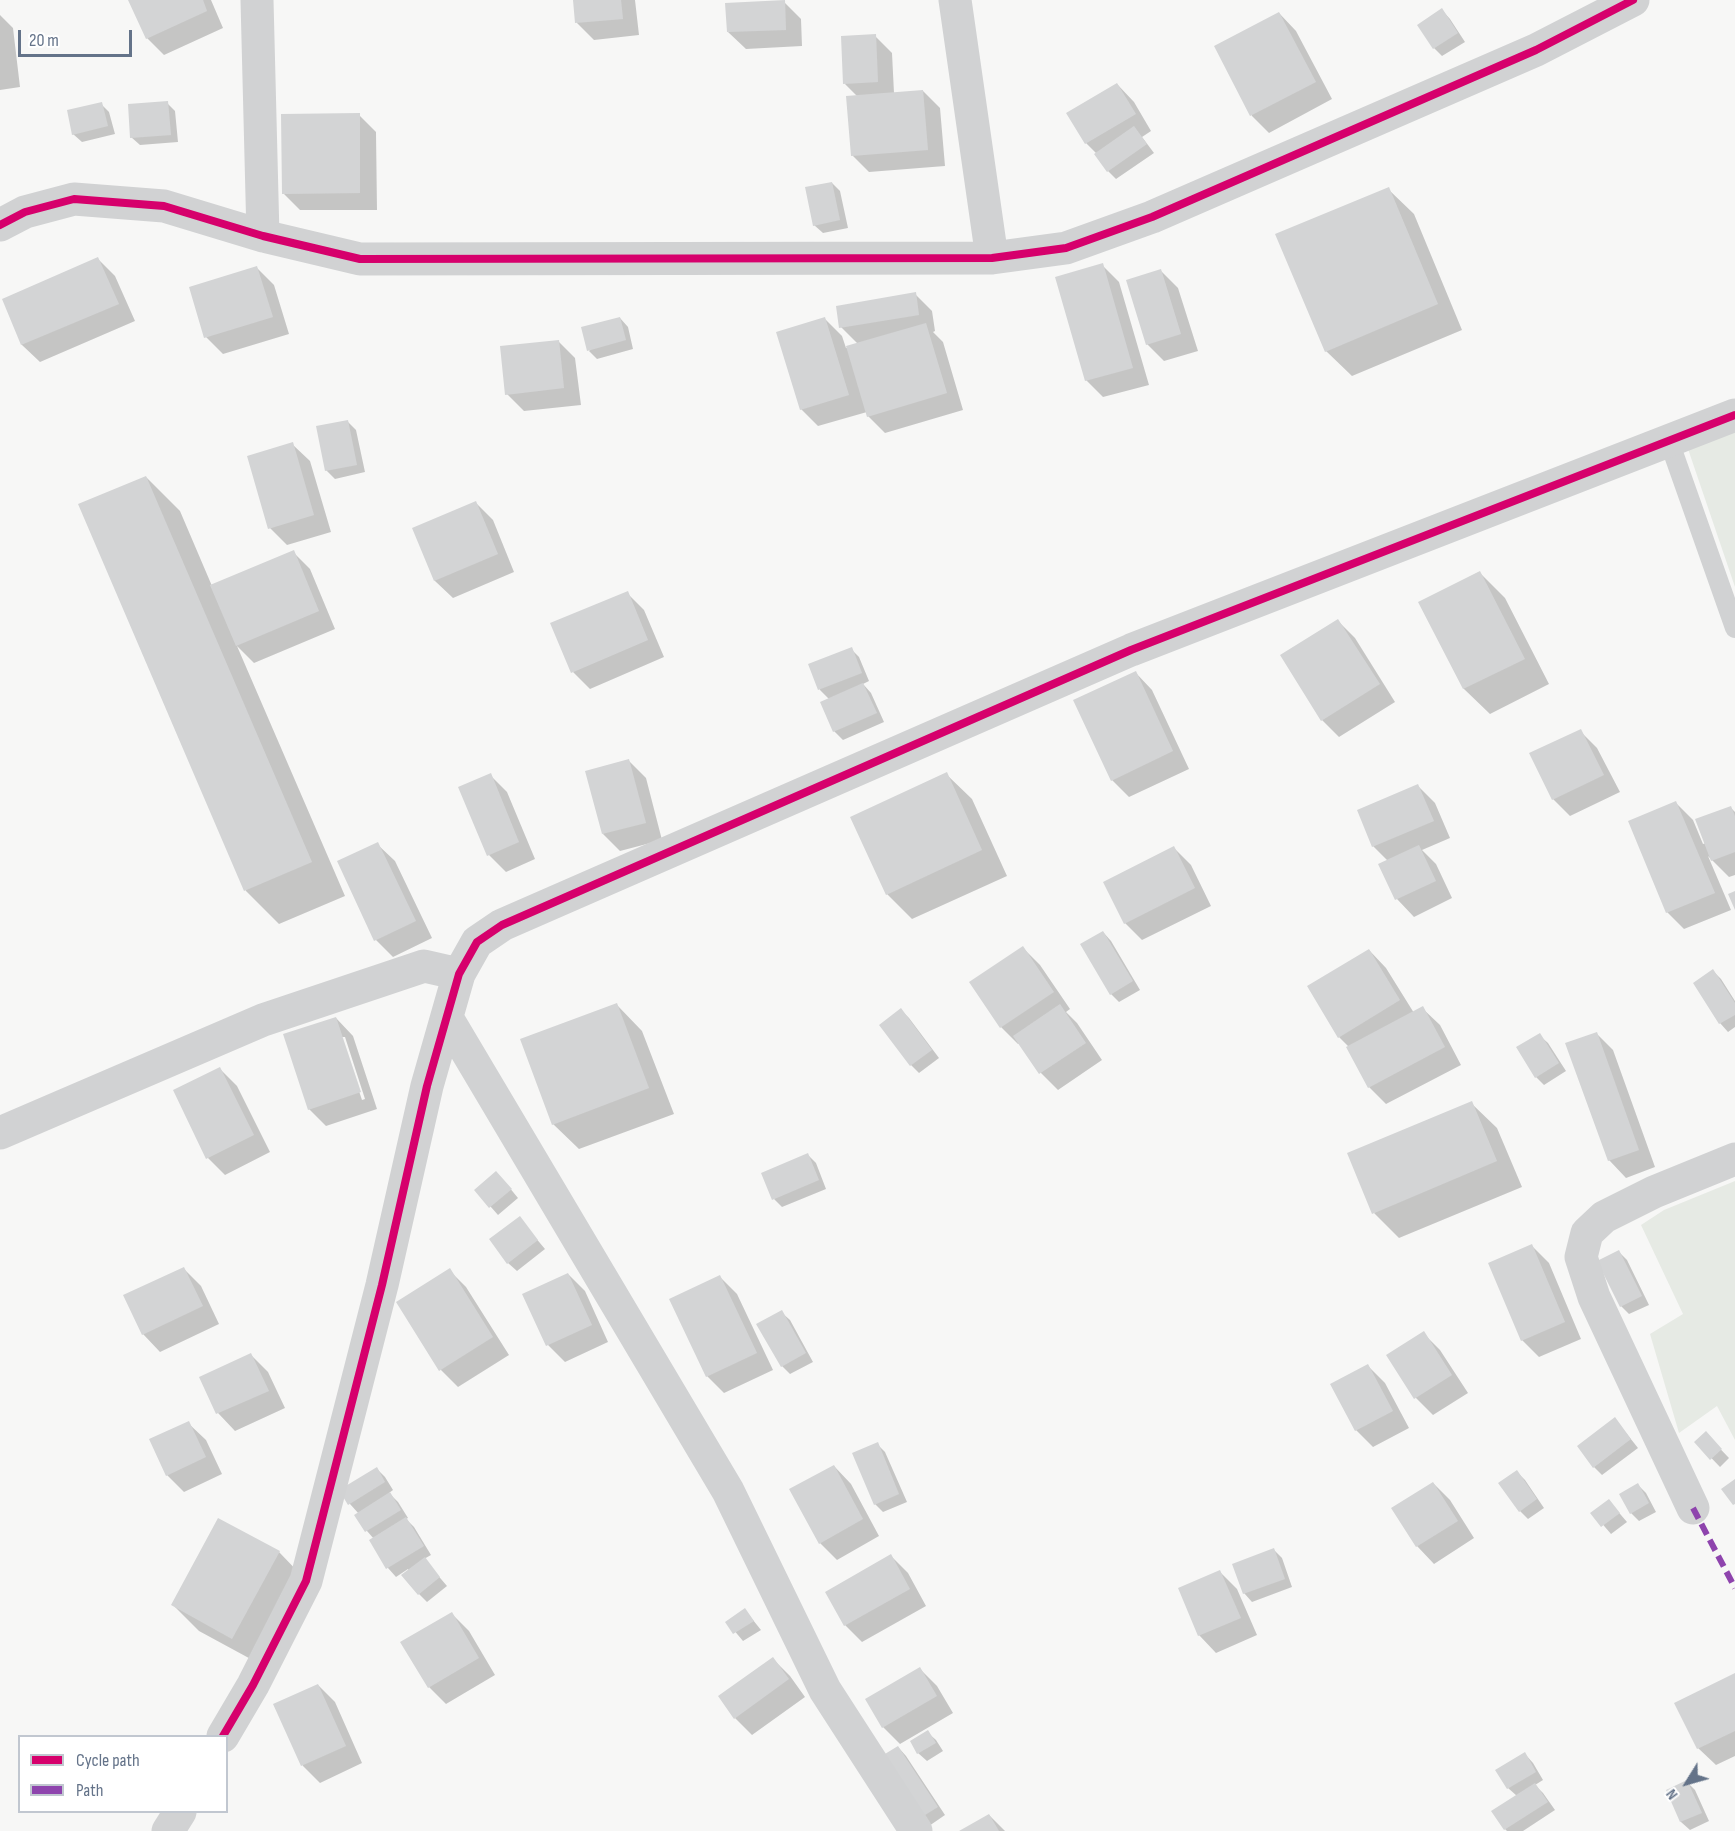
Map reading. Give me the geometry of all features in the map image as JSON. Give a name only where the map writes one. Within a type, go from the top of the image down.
[{"type":"street","points":[[257,0],[263,236]]},
{"type":"street","points":[[955,0],[992,258]]},
{"type":"street","points":[[0,225],[25,212],[74,200],[164,206],[263,236],[360,259],[992,258],[1066,248],[1152,217],[1536,51],[1633,0]]},
{"type":"street","points":[[224,1735],[253,1685],[306,1581],[382,1285],[427,1086],[459,974],[477,942],[501,925],[1131,650],[1735,415]]},
{"type":"street","points":[[0,1133],[263,1020],[424,966],[459,974]]},
{"type":"street","points":[[447,1018],[728,1491],[825,1690],[916,1831]]},
{"type":"street","points":[[1693,1508],[1594,1296],[1581,1257],[1587,1233],[1604,1217],[1654,1192],[1735,1159]]},
{"type":"street","points":[[168,1831],[179,1813]]},
{"type":"lane","points":[[1669,441],[1735,628]]},
{"type":"shaded area","points":[[1735,428],[1735,587],[1687,446]]},
{"type":"shaded area","points":[[1735,1181],[1735,1440],[1717,1406],[1679,1433],[1650,1334],[1683,1314],[1641,1225],[1664,1210]]},
{"type":"building","points":[[128,0],[203,0],[207,11],[146,39]]},
{"type":"building","points":[[573,0],[621,0],[623,19],[575,23]]},
{"type":"building","points":[[785,0],[786,30],[727,32],[725,3]]},
{"type":"building","points":[[1442,8],[1458,33],[1433,49],[1417,25]]},
{"type":"building","points":[[1279,12],[1316,82],[1250,116],[1214,46]]},
{"type":"building","points":[[876,34],[878,82],[843,84],[841,36]]},
{"type":"building","points":[[1117,83],[1136,114],[1085,144],[1066,113]]},
{"type":"building","points":[[923,90],[928,150],[851,156],[846,96]]},
{"type":"building","points":[[168,101],[171,135],[130,138],[128,104]]},
{"type":"building","points":[[102,102],[108,126],[72,135],[67,110]]},
{"type":"building","points":[[360,113],[360,193],[282,194],[281,114]]},
{"type":"building","points":[[1134,126],[1147,144],[1107,172],[1094,154]]},
{"type":"building","points":[[832,182],[840,220],[813,226],[805,187]]},
{"type":"building","points":[[1389,187],[1438,304],[1325,352],[1275,234]]},
{"type":"building","points":[[98,257],[119,304],[21,345],[2,299]]},
{"type":"building","points":[[1103,263],[1133,368],[1085,381],[1055,277]]},
{"type":"building","points":[[257,266],[273,317],[204,338],[189,287]]},
{"type":"building","points":[[1161,269],[1181,334],[1146,345],[1126,280]]},
{"type":"building","points":[[916,292],[919,315],[839,328],[836,306]]},
{"type":"building","points":[[620,317],[626,340],[587,351],[581,327]]},
{"type":"building","points":[[825,317],[849,395],[800,410],[776,332]]},
{"type":"building","points":[[926,323],[947,393],[867,417],[846,346]]},
{"type":"building","points":[[559,340],[564,388],[505,395],[500,346]]},
{"type":"building","points":[[348,420],[357,465],[325,471],[316,426]]},
{"type":"building","points":[[293,442],[314,515],[268,529],[247,456]]},
{"type":"building","points":[[146,476],[312,862],[244,891],[78,504]]},
{"type":"building","points":[[476,501],[498,554],[434,581],[412,528]]},
{"type":"building","points":[[294,550],[319,611],[236,646],[210,585]]},
{"type":"building","points":[[1480,571],[1525,659],[1463,689],[1418,602]]},
{"type":"building","points":[[628,591],[648,640],[571,673],[550,623]]},
{"type":"building","points":[[1338,619],[1380,684],[1321,721],[1280,655]]},
{"type":"building","points":[[852,647],[862,673],[818,690],[808,664]]},
{"type":"building","points":[[1136,671],[1173,751],[1111,781],[1073,700]]},
{"type":"building","points":[[863,683],[877,713],[833,732],[820,702]]},
{"type":"building","points":[[1581,729],[1604,775],[1552,800],[1529,753]]},
{"type":"building","points":[[629,759],[646,823],[602,834],[585,771]]},
{"type":"building","points":[[947,772],[982,850],[886,895],[850,817]]},
{"type":"building","points":[[491,773],[519,842],[487,856],[458,787]]},
{"type":"building","points":[[1418,784],[1434,821],[1372,847],[1357,810]]},
{"type":"building","points":[[1676,801],[1715,893],[1666,913],[1628,821]]},
{"type":"building","points":[[1731,806],[1735,816],[1735,852],[1711,861],[1695,819]]},
{"type":"building","points":[[378,842],[416,921],[374,941],[337,861]]},
{"type":"building","points":[[1419,845],[1436,881],[1395,900],[1378,864]]},
{"type":"building","points":[[1174,846],[1195,888],[1124,924],[1103,882]]},
{"type":"building","points":[[1735,891],[1735,910],[1728,894]]},
{"type":"building","points":[[1103,931],[1133,981],[1110,995],[1080,944]]},
{"type":"building","points":[[1023,946],[1054,992],[1000,1028],[969,982]]},
{"type":"building","points":[[1369,949],[1400,1000],[1338,1038],[1307,986]]},
{"type":"building","points":[[1713,969],[1735,1003],[1735,1015],[1719,1024],[1693,983]]},
{"type":"building","points":[[617,1003],[649,1088],[552,1125],[520,1039]]},
{"type":"building","points":[[1060,1004],[1086,1043],[1039,1074],[1013,1036]]},
{"type":"building","points":[[1423,1006],[1445,1047],[1368,1088],[1346,1047]]},
{"type":"building","points":[[901,1008],[932,1050],[910,1066],[879,1025]]},
{"type":"building","points":[[336,1017],[361,1092],[308,1110],[283,1034]]},
{"type":"building","points":[[1597,1032],[1639,1150],[1608,1161],[1565,1043]]},
{"type":"building","points":[[1540,1033],[1559,1063],[1535,1078],[1516,1047]]},
{"type":"building","points":[[220,1067],[254,1135],[206,1159],[173,1090]]},
{"type":"building","points":[[1472,1101],[1497,1161],[1372,1214],[1347,1153]]},
{"type":"building","points":[[808,1153],[819,1180],[772,1200],[761,1173]]},
{"type":"building","points":[[496,1171],[512,1189],[489,1208],[474,1190]]},
{"type":"building","points":[[520,1216],[538,1240],[507,1264],[489,1239]]},
{"type":"building","points":[[1532,1244],[1565,1322],[1521,1341],[1488,1263]]},
{"type":"building","points":[[1619,1250],[1642,1296],[1620,1307],[1597,1261]]},
{"type":"building","points":[[184,1267],[203,1306],[142,1335],[123,1295]]},
{"type":"building","points":[[450,1268],[493,1337],[439,1371],[396,1302]]},
{"type":"building","points":[[568,1273],[592,1325],[546,1346],[522,1294]]},
{"type":"building","points":[[720,1275],[757,1353],[706,1377],[669,1299]]},
{"type":"building","points":[[782,1310],[806,1353],[781,1367],[756,1324]]},
{"type":"building","points":[[1424,1331],[1452,1375],[1414,1399],[1386,1355]]},
{"type":"building","points":[[251,1353],[269,1391],[216,1414],[199,1377]]},
{"type":"building","points":[[1368,1364],[1393,1411],[1355,1431],[1330,1384]]},
{"type":"building","points":[[1615,1417],[1631,1439],[1593,1468],[1577,1446]]},
{"type":"building","points":[[189,1421],[206,1457],[166,1476],[149,1439]]},
{"type":"building","points":[[1706,1431],[1722,1449],[1710,1460],[1694,1442]]},
{"type":"building","points":[[878,1442],[899,1494],[874,1505],[852,1453]]},
{"type":"building","points":[[834,1465],[863,1519],[819,1544],[789,1489]]},
{"type":"building","points":[[377,1467],[385,1482],[348,1505],[339,1490]]},
{"type":"building","points":[[1517,1470],[1537,1499],[1519,1512],[1498,1483]]},
{"type":"building","points":[[1735,1479],[1735,1504],[1733,1505],[1721,1489]]},
{"type":"building","points":[[1433,1482],[1458,1521],[1416,1547],[1391,1508]]},
{"type":"building","points":[[1638,1483],[1649,1503],[1630,1514],[1619,1494]]},
{"type":"building","points":[[390,1492],[401,1510],[365,1532],[354,1515]]},
{"type":"building","points":[[1609,1499],[1620,1513],[1601,1527],[1590,1513]]},
{"type":"building","points":[[406,1517],[424,1546],[386,1569],[369,1540]]},
{"type":"building","points":[[218,1518],[280,1551],[232,1639],[171,1605]]},
{"type":"building","points":[[1274,1548],[1285,1579],[1243,1594],[1232,1564]]},
{"type":"building","points":[[891,1554],[910,1589],[844,1626],[825,1592]]},
{"type":"building","points":[[425,1557],[440,1577],[418,1595],[401,1575]]},
{"type":"building","points":[[1220,1570],[1241,1618],[1198,1636],[1178,1588]]},
{"type":"building","points":[[745,1608],[754,1621],[733,1634],[725,1622]]},
{"type":"building","points":[[452,1612],[479,1658],[428,1688],[400,1642]]},
{"type":"building","points":[[773,1657],[789,1679],[734,1719],[718,1696]]},
{"type":"building","points":[[920,1667],[937,1696],[882,1728],[865,1699]]},
{"type":"building","points":[[1735,1673],[1735,1731],[1697,1749],[1674,1703]]},
{"type":"building","points":[[318,1684],[346,1746],[301,1766],[273,1704]]},
{"type":"building","points":[[928,1730],[936,1743],[917,1754],[910,1741]]},
{"type":"building","points":[[898,1746],[938,1807],[920,1818],[880,1757]]},
{"type":"building","points":[[1525,1752],[1536,1772],[1507,1789],[1495,1770]]},
{"type":"building","points":[[1687,1780],[1702,1813],[1680,1822],[1666,1790]]},
{"type":"building","points":[[1535,1783],[1548,1802],[1504,1830],[1491,1811]]},
{"type":"building","points":[[989,1814],[999,1831],[959,1831]]},
{"type":"marked path","points":[[1693,1508],[1735,1588]]},
{"type":"cycle path","points":[[0,225],[25,212],[74,199],[164,206],[263,236],[360,259],[992,258],[1066,248],[1152,217],[1536,50],[1633,0]]},
{"type":"cycle path","points":[[224,1735],[253,1685],[306,1581],[382,1285],[427,1086],[459,974],[477,942],[502,925],[1131,650],[1735,415]]}]
